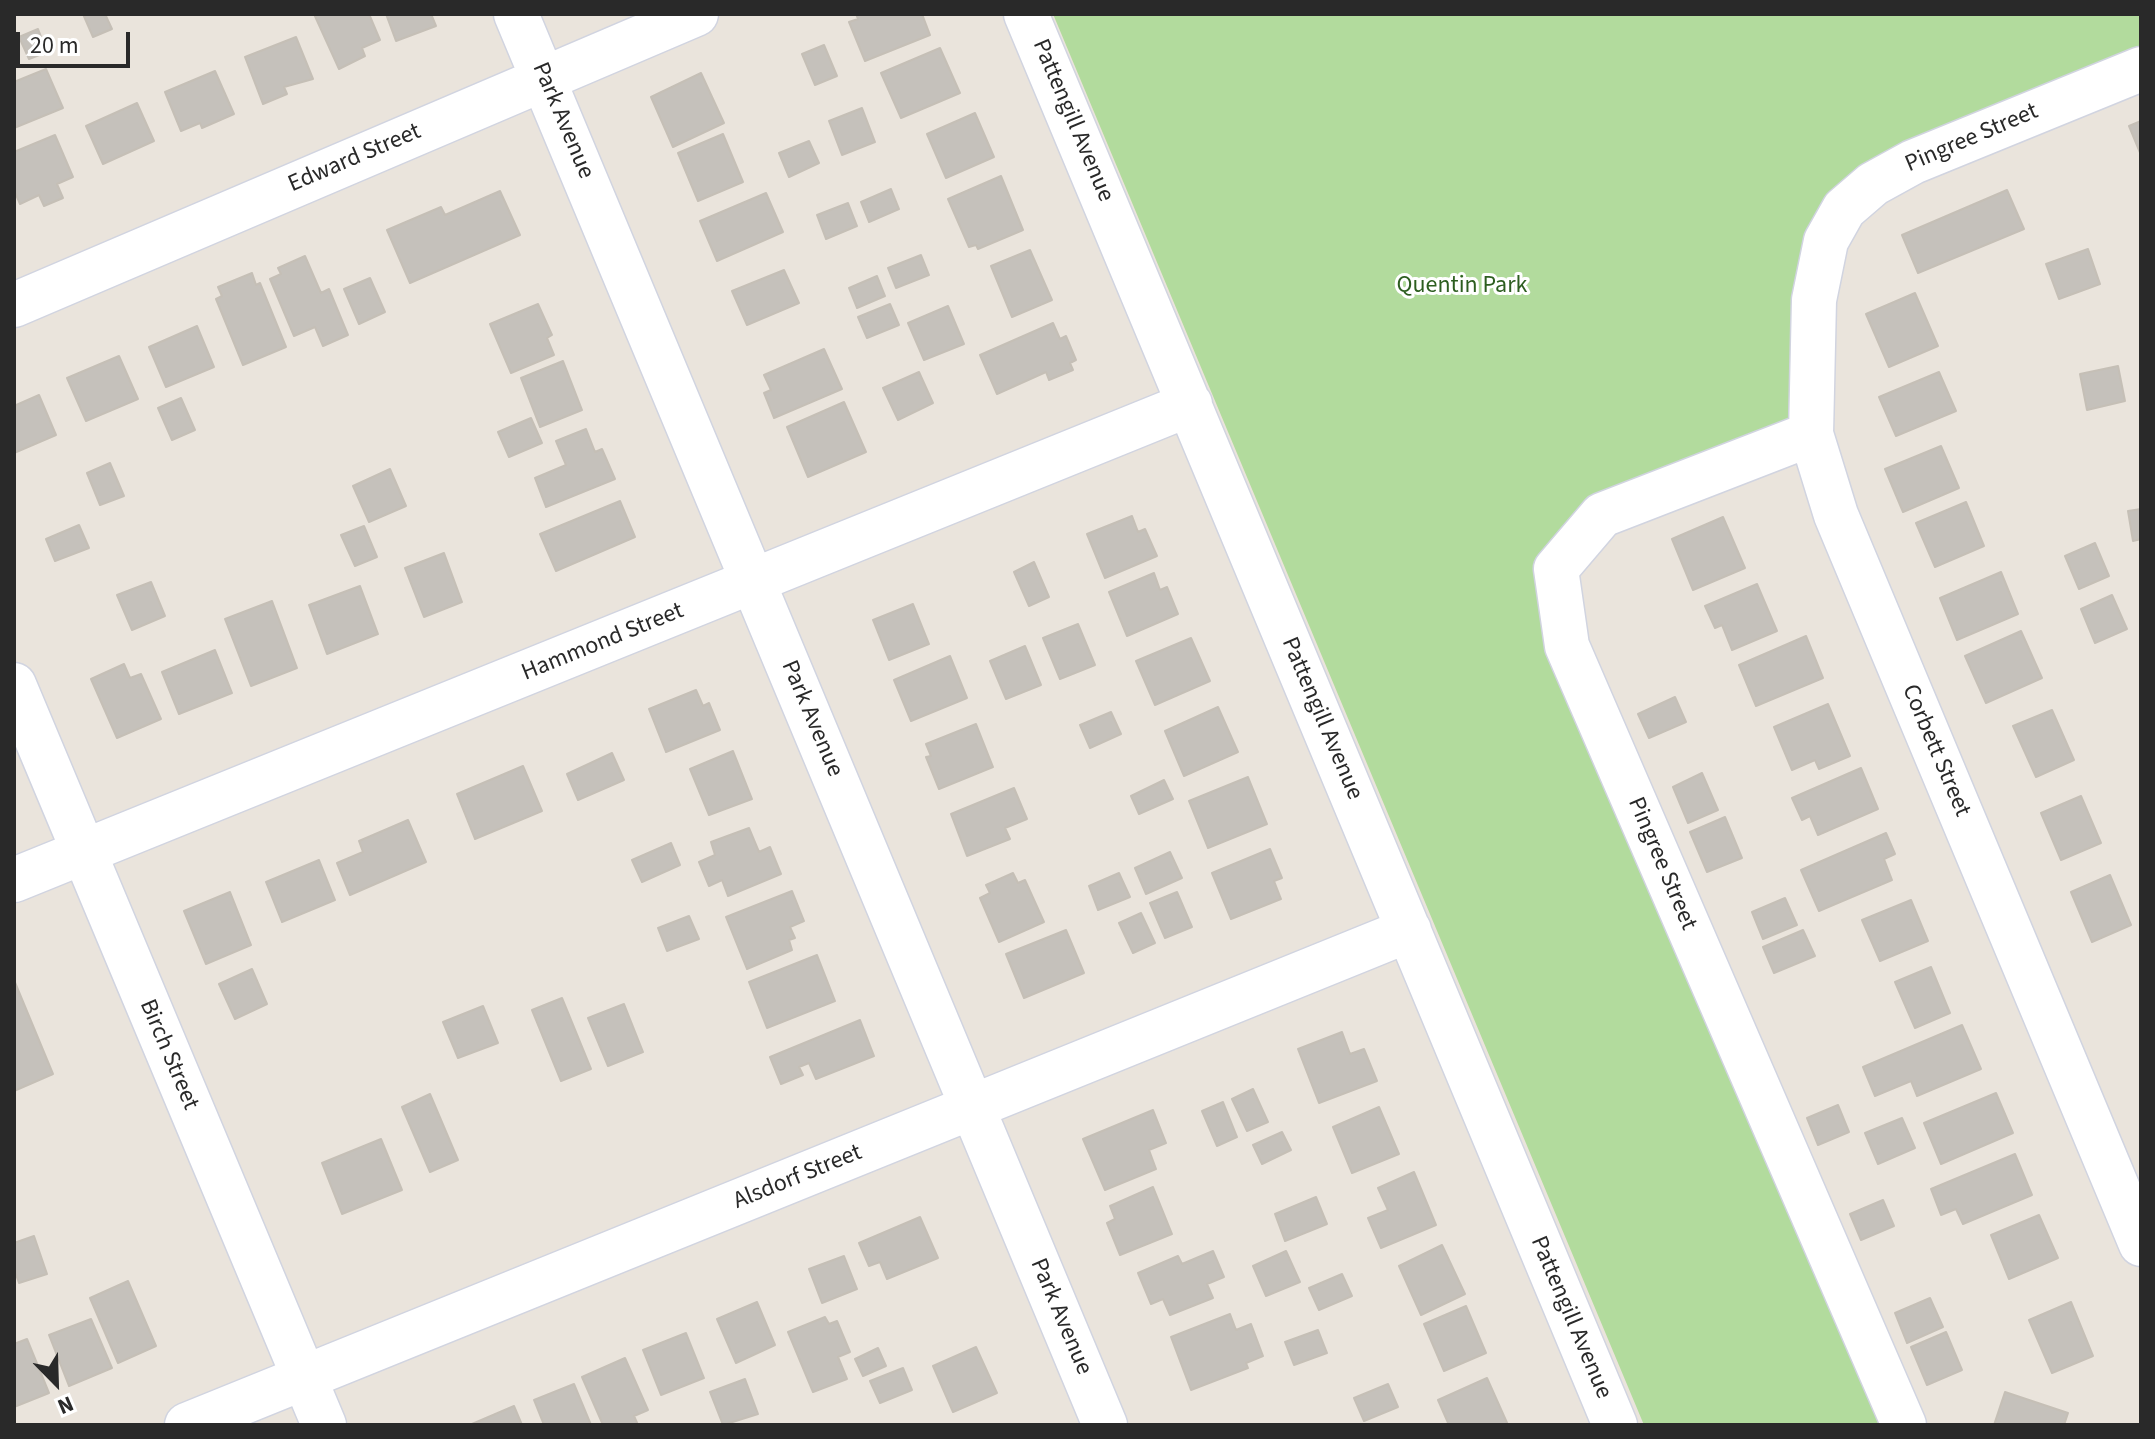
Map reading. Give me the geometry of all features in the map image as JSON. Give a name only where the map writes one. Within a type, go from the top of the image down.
[{"type":"street","name":"Park Avenue","points":[[516,14],[1105,1425]]},
{"type":"street","name":"Edward Street","points":[[14,305],[696,14]]},
{"type":"street","name":"Pattengill Avenue","points":[[1026,14],[1615,1425]]},
{"type":"street","name":"Pingree Street","points":[[1826,241],[1844,209],[1873,184],[1913,162],[2141,69]]},
{"type":"street","name":"Corbett Street","points":[[1826,241],[1814,300],[1811,434],[1836,515],[2141,1244]]},
{"type":"street","name":"Hammond Street","points":[[14,880],[1190,404]]},
{"type":"street","name":"Pingree Street","points":[[1811,434],[1602,515],[1556,569],[1567,646],[1904,1425]]},
{"type":"street","name":"Birch Street","points":[[14,685],[324,1425]]},
{"type":"street","name":"Alsdorf Street","points":[[187,1425],[1409,930]]},
{"type":"green space","name":"Quentin Park","points":[[1053,14],[2141,14],[2141,51],[1819,235],[1809,439],[1591,528],[1563,617],[1906,1425],[1644,1425]]},
{"type":"building","points":[[83,14],[105,14],[112,29],[93,37]]},
{"type":"building","points":[[314,14],[369,14],[380,40],[362,48],[365,56],[339,69]]},
{"type":"building","points":[[386,14],[431,14],[436,26],[396,41]]},
{"type":"building","points":[[856,14],[922,14],[930,35],[865,61],[849,22],[858,19]]},
{"type":"building","points":[[38,29],[47,52],[29,59],[19,37]]},
{"type":"building","points":[[296,37],[313,79],[284,87],[287,94],[263,104],[245,57]]},
{"type":"building","points":[[824,45],[837,76],[815,85],[802,54]]},
{"type":"building","points":[[940,48],[960,93],[901,118],[881,73]]},
{"type":"building","points":[[46,69],[63,108],[14,128],[14,82]]},
{"type":"building","points":[[215,71],[234,114],[202,128],[200,123],[181,131],[165,92]]},
{"type":"building","points":[[701,73],[724,123],[673,147],[651,97]]},
{"type":"building","points":[[137,103],[154,141],[103,164],[86,126]]},
{"type":"building","points":[[862,108],[875,142],[842,155],[829,121]]},
{"type":"building","points":[[975,113],[994,157],[946,178],[927,134]]},
{"type":"building","points":[[2141,121],[2141,155],[2129,126]]},
{"type":"building","points":[[723,134],[743,182],[698,201],[678,153]]},
{"type":"building","points":[[55,135],[73,177],[57,184],[63,198],[44,206],[39,195],[20,204],[14,190],[14,152]]},
{"type":"building","points":[[809,141],[819,163],[789,177],[779,153]]},
{"type":"building","points":[[1001,176],[1023,230],[978,249],[976,245],[969,247],[948,199]]},
{"type":"building","points":[[891,189],[899,209],[869,222],[861,202]]},
{"type":"building","points":[[2007,190],[2024,229],[1918,273],[1902,235]]},
{"type":"building","points":[[500,191],[520,235],[410,283],[387,230],[441,207],[445,215]]},
{"type":"building","points":[[766,193],[783,232],[717,261],[700,221]]},
{"type":"building","points":[[848,203],[857,226],[826,239],[817,215]]},
{"type":"building","points":[[2088,249],[2100,284],[2059,299],[2046,264]]},
{"type":"building","points":[[1030,250],[1052,300],[1012,317],[991,266]]},
{"type":"building","points":[[921,255],[929,275],[896,288],[888,268]]},
{"type":"building","points":[[305,256],[321,293],[329,289],[348,335],[323,346],[315,327],[294,336],[270,279],[281,274],[278,268]]},
{"type":"building","points":[[784,270],[799,303],[747,325],[732,291]]},
{"type":"building","points":[[252,273],[256,285],[260,283],[286,347],[243,365],[216,299],[222,296],[218,287]]},
{"type":"building","points":[[877,276],[885,296],[857,308],[849,288]]},
{"type":"building","points":[[370,278],[385,312],[359,324],[344,289]]},
{"type":"building","points":[[1915,293],[1938,346],[1889,367],[1866,314]]},
{"type":"building","points":[[538,304],[552,335],[547,338],[554,355],[511,373],[490,324]]},
{"type":"building","points":[[890,304],[899,325],[867,338],[858,317]]},
{"type":"building","points":[[948,306],[964,344],[924,360],[908,323]]},
{"type":"building","points":[[1053,323],[1060,339],[1066,336],[1076,360],[1070,363],[1073,370],[1049,380],[1046,372],[997,394],[980,355]]},
{"type":"building","points":[[197,326],[214,367],[166,387],[149,347]]},
{"type":"building","points":[[824,349],[842,389],[774,418],[764,393],[771,390],[764,375]]},
{"type":"building","points":[[119,356],[138,399],[86,421],[67,378]]},
{"type":"building","points":[[563,361],[582,410],[540,427],[521,378]]},
{"type":"building","points":[[2118,366],[2125,401],[2087,410],[2080,374]]},
{"type":"building","points":[[919,372],[933,403],[898,420],[883,388]]},
{"type":"building","points":[[1939,372],[1956,411],[1896,436],[1879,397]]},
{"type":"building","points":[[39,395],[56,435],[14,453],[14,406]]},
{"type":"building","points":[[181,398],[195,430],[172,440],[158,408]]},
{"type":"building","points":[[844,402],[866,452],[808,477],[787,427]]},
{"type":"building","points":[[531,418],[542,443],[509,457],[498,432]]},
{"type":"building","points":[[586,429],[595,452],[602,449],[615,479],[546,507],[535,478],[566,465],[556,441]]},
{"type":"building","points":[[1941,446],[1959,488],[1903,512],[1885,469]]},
{"type":"building","points":[[110,463],[124,496],[100,505],[87,473]]},
{"type":"building","points":[[390,469],[406,506],[369,522],[353,486]]},
{"type":"building","points":[[620,501],[635,537],[556,571],[540,534]]},
{"type":"building","points":[[1966,502],[1984,546],[1935,567],[1916,523]]},
{"type":"building","points":[[2141,509],[2141,539],[2133,541],[2128,511]]},
{"type":"building","points":[[1132,516],[1138,532],[1145,529],[1157,556],[1105,578],[1087,534]]},
{"type":"building","points":[[1723,517],[1745,568],[1693,590],[1672,539]]},
{"type":"building","points":[[79,525],[89,548],[55,561],[46,539]]},
{"type":"building","points":[[364,526],[377,557],[355,566],[341,535]]},
{"type":"building","points":[[2095,543],[2109,576],[2079,589],[2065,556]]},
{"type":"building","points":[[444,553],[462,602],[424,617],[405,568]]},
{"type":"building","points":[[1034,562],[1049,597],[1029,606],[1014,572]]},
{"type":"building","points":[[2001,572],[2018,614],[1957,640],[1940,598]]},
{"type":"building","points":[[1154,573],[1160,590],[1167,587],[1178,614],[1127,636],[1109,592]]},
{"type":"building","points":[[151,582],[165,616],[132,630],[117,595]]},
{"type":"building","points":[[1757,584],[1777,631],[1732,650],[1722,625],[1715,628],[1705,606]]},
{"type":"building","points":[[360,586],[378,634],[327,654],[309,605]]},
{"type":"building","points":[[2112,595],[2127,629],[2095,643],[2081,609]]},
{"type":"building","points":[[272,601],[297,668],[251,686],[225,619]]},
{"type":"building","points":[[913,604],[929,644],[889,660],[873,620]]},
{"type":"building","points":[[1078,624],[1095,665],[1060,679],[1043,638]]},
{"type":"building","points":[[2021,631],[2042,678],[1986,703],[1965,656]]},
{"type":"building","points":[[1806,636],[1823,678],[1756,706],[1739,665]]},
{"type":"building","points":[[1191,638],[1210,681],[1155,705],[1136,661]]},
{"type":"building","points":[[1025,646],[1041,685],[1006,699],[990,661]]},
{"type":"building","points":[[215,650],[232,693],[179,714],[162,672]]},
{"type":"building","points":[[950,656],[967,698],[911,721],[894,680]]},
{"type":"building","points":[[124,664],[130,678],[141,674],[161,719],[117,738],[91,679]]},
{"type":"building","points":[[696,690],[703,706],[709,703],[720,730],[666,752],[649,709]]},
{"type":"building","points":[[1675,697],[1686,722],[1649,738],[1638,714]]},
{"type":"building","points":[[1828,704],[1850,756],[1819,769],[1815,760],[1792,770],[1774,727]]},
{"type":"building","points":[[1218,707],[1238,752],[1184,776],[1165,731]]},
{"type":"building","points":[[2052,710],[2074,760],[2036,777],[2013,726]]},
{"type":"building","points":[[1111,712],[1121,734],[1090,748],[1080,725]]},
{"type":"building","points":[[976,724],[993,767],[939,789],[926,757],[931,756],[926,744]]},
{"type":"building","points":[[733,751],[752,799],[709,815],[690,769]]},
{"type":"building","points":[[612,753],[624,780],[578,800],[567,774]]},
{"type":"building","points":[[523,766],[542,811],[475,839],[457,794]]},
{"type":"building","points":[[1861,768],[1878,809],[1818,835],[1810,816],[1802,820],[1792,798]]},
{"type":"building","points":[[1702,773],[1718,810],[1688,823],[1673,787]]},
{"type":"building","points":[[1248,777],[1267,824],[1208,848],[1189,801]]},
{"type":"building","points":[[1164,780],[1173,799],[1139,814],[1131,796]]},
{"type":"building","points":[[1014,788],[1027,819],[1005,828],[1010,839],[967,856],[951,814]]},
{"type":"building","points":[[2081,796],[2101,843],[2061,860],[2041,813]]},
{"type":"building","points":[[1725,817],[1742,858],[1707,872],[1690,832]]},
{"type":"building","points":[[408,820],[426,862],[350,895],[337,863],[363,852],[359,841]]},
{"type":"building","points":[[749,828],[759,852],[770,847],[781,874],[728,896],[722,880],[709,886],[699,862],[715,855],[711,842]]},
{"type":"building","points":[[1886,833],[1895,854],[1884,859],[1892,880],[1819,911],[1801,870]]},
{"type":"building","points":[[671,843],[680,865],[642,882],[632,860]]},
{"type":"building","points":[[1270,849],[1282,878],[1274,881],[1281,899],[1231,919],[1212,873]]},
{"type":"building","points":[[1170,852],[1182,878],[1146,894],[1135,868]]},
{"type":"building","points":[[319,860],[335,900],[282,922],[266,882]]},
{"type":"building","points":[[1013,873],[1018,883],[1025,880],[1044,922],[999,942],[980,898],[990,893],[986,885]]},
{"type":"building","points":[[1119,873],[1130,897],[1098,910],[1089,886]]},
{"type":"building","points":[[2110,875],[2131,925],[2092,942],[2071,892]]},
{"type":"building","points":[[792,891],[804,921],[790,927],[795,938],[789,940],[792,950],[747,969],[726,917]]},
{"type":"building","points":[[230,892],[251,945],[206,964],[184,911]]},
{"type":"building","points":[[1177,892],[1192,927],[1165,938],[1150,903]]},
{"type":"building","points":[[1785,898],[1797,925],[1763,939],[1752,912]]},
{"type":"building","points":[[1911,900],[1928,941],[1880,961],[1862,920]]},
{"type":"building","points":[[1141,913],[1155,943],[1133,953],[1119,923]]},
{"type":"building","points":[[689,916],[699,939],[667,951],[658,928]]},
{"type":"building","points":[[1066,930],[1084,973],[1024,998],[1006,954]]},
{"type":"building","points":[[1803,930],[1815,956],[1774,973],[1763,947]]},
{"type":"building","points":[[817,955],[835,1001],[767,1028],[749,982]]},
{"type":"building","points":[[1931,967],[1950,1013],[1915,1028],[1895,982]]},
{"type":"building","points":[[252,969],[267,1004],[235,1019],[219,984]]},
{"type":"building","points":[[14,980],[53,1074],[14,1091]]},
{"type":"building","points":[[562,998],[591,1069],[561,1081],[532,1010]]},
{"type":"building","points":[[624,1004],[643,1052],[608,1066],[588,1018]]},
{"type":"building","points":[[483,1006],[498,1043],[458,1058],[443,1022]]},
{"type":"building","points":[[860,1020],[874,1056],[816,1079],[809,1063],[799,1067],[803,1075],[781,1084],[770,1057]]},
{"type":"building","points":[[1962,1025],[1981,1069],[1917,1096],[1911,1081],[1875,1096],[1863,1067]]},
{"type":"building","points":[[1342,1032],[1350,1054],[1364,1049],[1377,1081],[1319,1103],[1298,1049]]},
{"type":"building","points":[[1253,1089],[1268,1122],[1247,1131],[1232,1099]]},
{"type":"building","points":[[1996,1093],[2013,1133],[1941,1164],[1924,1123]]},
{"type":"building","points":[[430,1094],[458,1160],[430,1172],[402,1107]]},
{"type":"building","points":[[1223,1102],[1237,1137],[1217,1146],[1202,1111]]},
{"type":"building","points":[[1838,1105],[1849,1132],[1818,1145],[1807,1118]]},
{"type":"building","points":[[1379,1107],[1399,1154],[1352,1173],[1333,1127]]},
{"type":"building","points":[[1153,1110],[1166,1143],[1149,1150],[1156,1169],[1105,1190],[1083,1139]]},
{"type":"building","points":[[1902,1118],[1915,1148],[1878,1164],[1865,1133]]},
{"type":"building","points":[[1282,1132],[1291,1150],[1262,1164],[1253,1145]]},
{"type":"building","points":[[381,1139],[402,1190],[342,1214],[322,1163]]},
{"type":"building","points":[[2015,1154],[2032,1195],[1963,1224],[1956,1209],[1941,1215],[1931,1189]]},
{"type":"building","points":[[1414,1172],[1436,1225],[1381,1248],[1368,1218],[1388,1210],[1378,1188]]},
{"type":"building","points":[[1153,1187],[1172,1234],[1120,1255],[1107,1223],[1115,1219],[1110,1206]]},
{"type":"building","points":[[1316,1197],[1327,1224],[1285,1241],[1275,1214]]},
{"type":"building","points":[[1883,1200],[1894,1226],[1861,1240],[1850,1214]]},
{"type":"building","points":[[2039,1215],[2058,1258],[2009,1279],[1991,1235]]},
{"type":"building","points":[[920,1217],[938,1258],[887,1279],[880,1262],[869,1266],[859,1243]]},
{"type":"building","points":[[34,1236],[47,1274],[19,1283],[14,1269],[14,1243]]},
{"type":"building","points":[[1442,1245],[1465,1294],[1421,1315],[1399,1266]]},
{"type":"building","points":[[1213,1251],[1224,1277],[1207,1284],[1213,1298],[1170,1315],[1163,1299],[1151,1304],[1138,1273],[1178,1256],[1182,1264]]},
{"type":"building","points":[[1286,1251],[1300,1282],[1266,1296],[1253,1266]]},
{"type":"building","points":[[844,1256],[857,1289],[822,1303],[809,1269]]},
{"type":"building","points":[[1342,1274],[1352,1296],[1319,1310],[1309,1288]]},
{"type":"building","points":[[128,1281],[156,1346],[118,1363],[90,1298]]},
{"type":"building","points":[[1930,1298],[1943,1327],[1907,1343],[1895,1313]]},
{"type":"building","points":[[757,1302],[775,1345],[736,1363],[717,1319]]},
{"type":"building","points":[[2071,1302],[2093,1356],[2052,1373],[2029,1320]]},
{"type":"building","points":[[1466,1306],[1486,1353],[1444,1371],[1424,1324]]},
{"type":"building","points":[[1230,1314],[1236,1330],[1251,1324],[1263,1356],[1246,1363],[1248,1368],[1191,1390],[1171,1337]]},
{"type":"building","points":[[825,1317],[829,1324],[837,1321],[850,1352],[838,1357],[847,1379],[813,1392],[788,1332]]},
{"type":"building","points":[[91,1319],[112,1368],[69,1386],[49,1335]]},
{"type":"building","points":[[1318,1330],[1327,1353],[1294,1365],[1285,1342]]},
{"type":"building","points":[[1946,1332],[1962,1370],[1927,1385],[1911,1347]]},
{"type":"building","points":[[686,1333],[704,1378],[661,1395],[643,1350]]},
{"type":"building","points":[[27,1339],[49,1393],[14,1407],[14,1344]]},
{"type":"building","points":[[976,1347],[997,1393],[953,1412],[933,1366]]},
{"type":"building","points":[[878,1348],[886,1366],[863,1376],[855,1359]]},
{"type":"building","points":[[625,1358],[648,1410],[634,1416],[638,1425],[603,1425],[582,1377]]},
{"type":"building","points":[[903,1368],[912,1390],[880,1403],[870,1381]]},
{"type":"building","points":[[1487,1378],[1508,1425],[1449,1425],[1438,1400]]},
{"type":"building","points":[[745,1379],[758,1414],[723,1425],[710,1392]]},
{"type":"building","points":[[574,1384],[591,1425],[544,1425],[534,1400]]},
{"type":"building","points":[[1388,1384],[1398,1407],[1364,1421],[1354,1398]]},
{"type":"building","points":[[2005,1392],[2068,1413],[2064,1425],[1994,1425]]},
{"type":"building","points":[[514,1406],[522,1425],[472,1425],[472,1424]]}]
